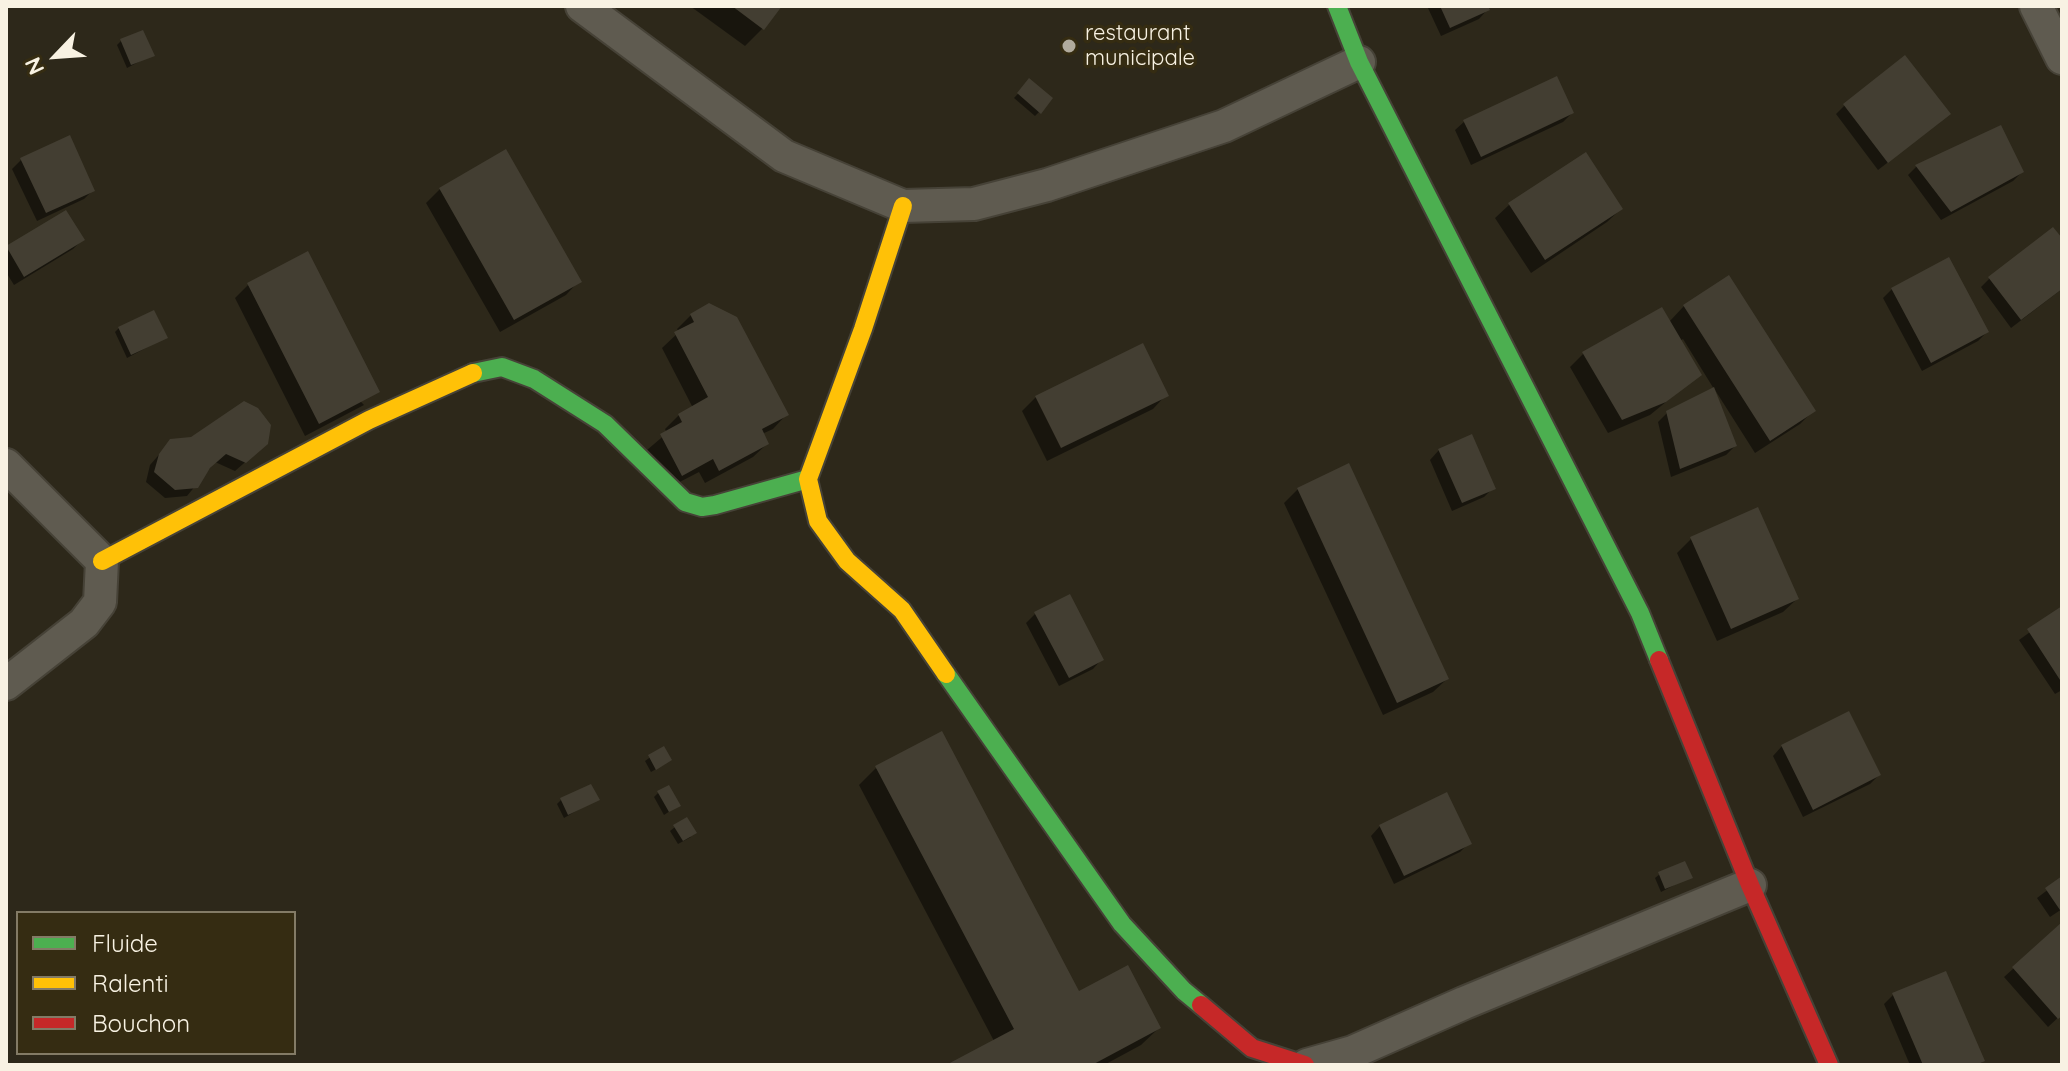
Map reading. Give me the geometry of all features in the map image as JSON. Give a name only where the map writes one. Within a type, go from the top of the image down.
[{"type":"street","points":[[582,6],[784,156],[903,206],[974,204],[1047,185],[1224,126],[1359,62]]},
{"type":"street","points":[[1337,6],[1359,62],[1640,613],[1750,885],[1829,1065]]},
{"type":"street","points":[[2036,6],[2062,58]]},
{"type":"street","points":[[903,206],[863,329],[808,479],[818,521],[847,561],[902,610],[1122,924],[1184,991],[1252,1048],[1306,1065],[1353,1052],[1750,885]]},
{"type":"street","points":[[102,561],[369,420],[466,375],[502,367],[534,379],[605,424],[685,502],[702,507],[715,505],[808,479]]},
{"type":"street","points":[[6,465],[102,561],[100,602],[84,623],[6,684]]},
{"type":"building","points":[[732,6],[782,6],[764,30]]},
{"type":"building","points":[[1440,6],[1488,6],[1490,10],[1450,28]]},
{"type":"building","points":[[143,30],[155,56],[131,65],[120,39]]},
{"type":"building","points":[[1905,55],[1951,114],[1888,163],[1843,104]]},
{"type":"building","points":[[1557,76],[1574,113],[1481,157],[1463,120]]},
{"type":"building","points":[[1029,78],[1053,98],[1041,114],[1017,93]]},
{"type":"building","points":[[2001,125],[2024,172],[1951,212],[1915,165]]},
{"type":"building","points":[[70,135],[95,191],[46,213],[20,158]]},
{"type":"building","points":[[506,149],[582,282],[514,320],[439,188]]},
{"type":"building","points":[[1586,152],[1623,209],[1545,260],[1508,203]]},
{"type":"building","points":[[66,210],[85,240],[24,277],[6,246]]},
{"type":"building","points":[[2053,227],[2062,238],[2062,289],[2021,320],[1988,277]]},
{"type":"building","points":[[308,251],[380,392],[319,424],[247,283]]},
{"type":"building","points":[[1949,257],[1989,332],[1931,363],[1891,288]]},
{"type":"building","points":[[1729,275],[1816,411],[1770,441],[1683,305]]},
{"type":"building","points":[[709,303],[737,317],[789,415],[762,429],[769,444],[719,471],[713,459],[682,476],[660,434],[682,422],[678,414],[708,397],[674,332],[694,322],[690,314]]},
{"type":"building","points":[[1662,307],[1702,375],[1666,402],[1622,420],[1582,352]]},
{"type":"building","points":[[154,310],[168,338],[131,355],[118,327]]},
{"type":"building","points":[[1143,343],[1169,396],[1061,448],[1035,396]]},
{"type":"building","points":[[1714,387],[1737,446],[1680,469],[1666,411]]},
{"type":"building","points":[[244,401],[258,408],[271,425],[268,444],[246,463],[226,454],[210,468],[198,488],[175,490],[154,472],[159,454],[170,439],[191,437]]},
{"type":"building","points":[[1472,434],[1496,489],[1462,503],[1438,449]]},
{"type":"building","points":[[1349,463],[1449,679],[1397,703],[1297,488]]},
{"type":"building","points":[[1758,507],[1799,599],[1731,629],[1690,537]]},
{"type":"building","points":[[1070,594],[1104,660],[1069,678],[1034,612]]},
{"type":"building","points":[[2062,606],[2062,683],[2027,629]]},
{"type":"building","points":[[1849,711],[1881,775],[1813,810],[1781,745]]},
{"type":"building","points":[[942,731],[1079,991],[1128,965],[1161,1028],[1092,1065],[946,1065],[1014,1029],[875,766]]},
{"type":"building","points":[[664,746],[672,760],[656,770],[648,755]]},
{"type":"building","points":[[591,784],[600,800],[568,815],[560,798]]},
{"type":"building","points":[[669,785],[681,806],[669,812],[657,791]]},
{"type":"building","points":[[1447,792],[1472,844],[1404,876],[1379,825]]},
{"type":"building","points":[[687,817],[697,833],[683,841],[673,825]]},
{"type":"building","points":[[1685,861],[1693,878],[1665,889],[1658,872]]},
{"type":"building","points":[[2062,876],[2062,908],[2060,910],[2045,888]]},
{"type":"building","points":[[2062,922],[2062,1016],[2058,1019],[2012,967]]},
{"type":"building","points":[[1946,971],[1985,1061],[1976,1065],[1923,1065],[1892,993]]},
{"type":"traffic: fast","points":[[1337,6],[1359,62],[1640,613],[1659,660]]},
{"type":"traffic: fast","points":[[473,373],[502,367],[534,379],[605,424],[685,502],[702,507],[715,505],[808,479]]},
{"type":"traffic: fast","points":[[946,674],[1122,924],[1201,1005]]},
{"type":"traffic: slow","points":[[903,206],[863,329],[808,479],[818,521],[847,561],[902,610],[946,674]]},
{"type":"traffic: slow","points":[[102,561],[369,420],[473,373]]},
{"type":"traffic: jam","points":[[1659,660],[1750,885],[1829,1065]]},
{"type":"traffic: jam","points":[[1201,1005],[1252,1048],[1305,1065]]},
{"type":"place","name":"restaurant municipale","points":[[1069,46]]}]
